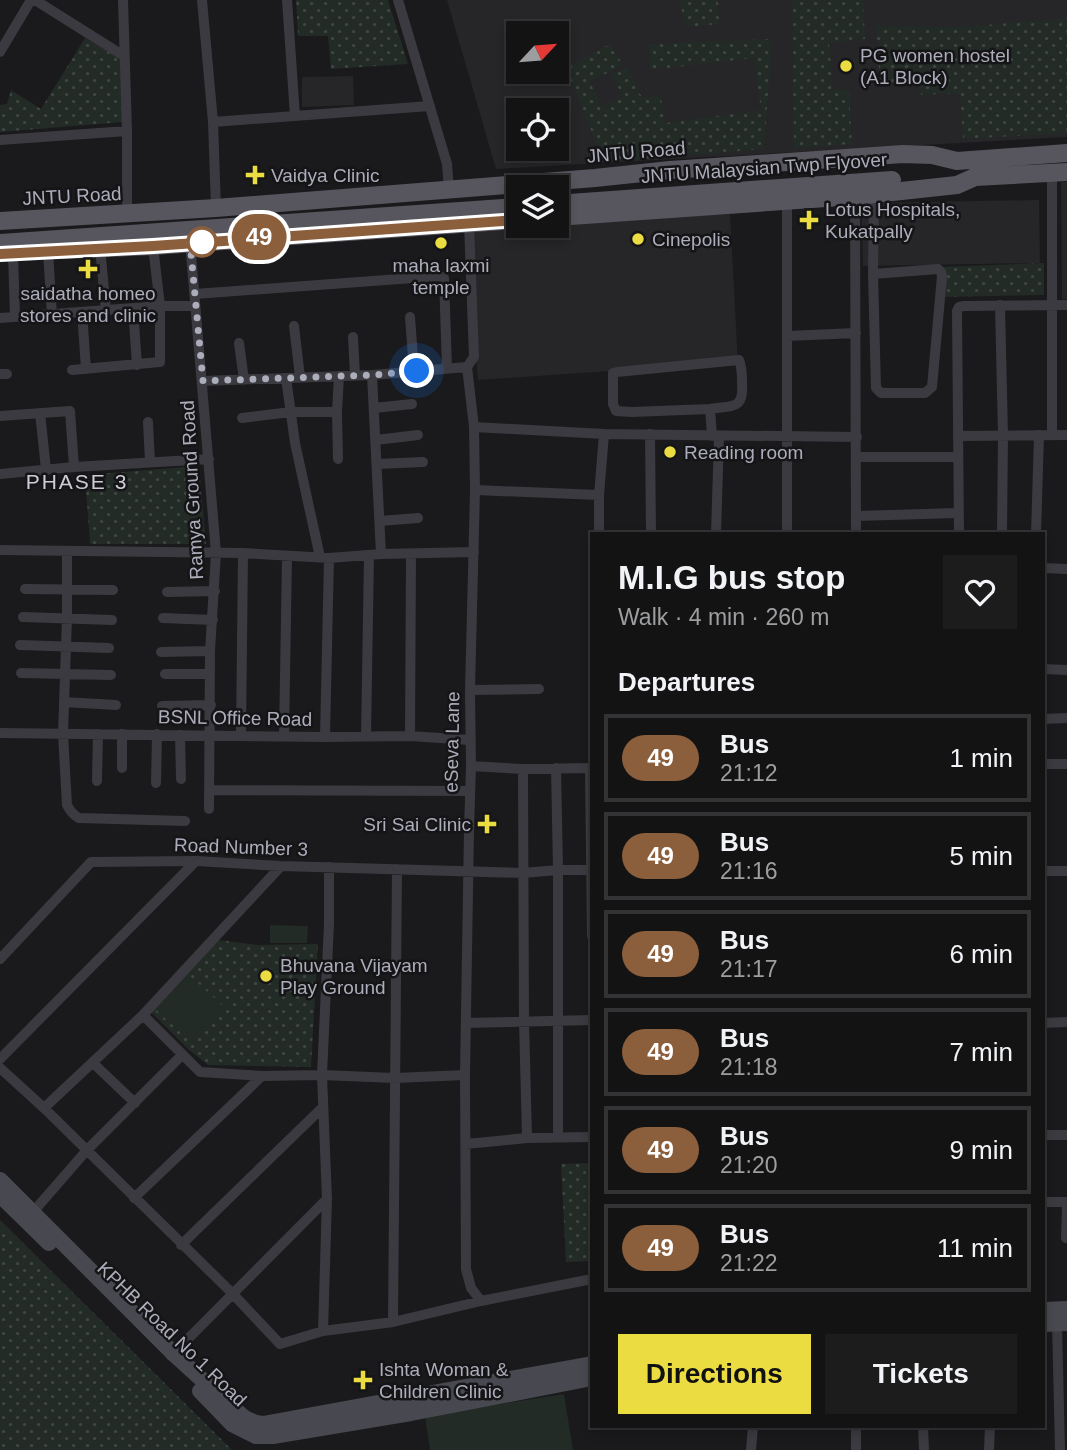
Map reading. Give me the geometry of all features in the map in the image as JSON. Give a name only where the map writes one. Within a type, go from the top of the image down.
[{"type":"main road","name":"JNTU Road","points":[[0,221],[216,208],[682,169],[903,154],[932,155],[957,161],[1067,153]]},
{"type":"main road","name":"JNTU Malaysian Twp Flyover","points":[[569,203],[937,170],[957,161]]},
{"type":"main road","name":"JNTU Malaysian Twp Flyover","points":[[569,189],[937,170],[975,177]]},
{"type":"main road","points":[[569,216],[855,196],[957,185],[975,177],[1060,172]]},
{"type":"main road","points":[[0,230],[506,194]]},
{"type":"main road","points":[[4,250],[506,207]]},
{"type":"main road","points":[[4,250],[48,251],[153,246],[506,221]]},
{"type":"main road","points":[[0,1180],[171,1356]]},
{"type":"main road","name":"KPHB Road No 1 Road","points":[[0,1195],[256,1436],[273,1436],[399,1415],[590,1378]]},
{"type":"main road","points":[[1045,1310],[1067,1309]]},
{"type":"main road","name":"KPHB Road No 1 Road","points":[[237,1420],[263,1424],[590,1364]]},
{"type":"street","points":[[0,52],[33,0],[124,56]]},
{"type":"street","points":[[123,0],[128,214]]},
{"type":"street","points":[[202,0],[213,122],[216,208]]},
{"type":"street","points":[[288,0],[295,116]]},
{"type":"street","points":[[398,0],[447,164],[449,190]]},
{"type":"street","points":[[213,122],[430,106]]},
{"type":"street","points":[[0,140],[127,131]]},
{"type":"street","points":[[1052,435],[1052,305],[1060,172]]},
{"type":"street","points":[[873,274],[938,269],[941,272],[932,387],[925,393],[881,393],[876,388],[873,274],[874,194]]},
{"type":"street","points":[[855,196],[856,532]]},
{"type":"street","points":[[787,200],[787,532]]},
{"type":"street","name":"eSeva Lane","points":[[469,223],[474,357],[467,367],[474,427],[475,490],[465,1075],[466,1269],[471,1288],[481,1301]]},
{"type":"street","name":"Ramya Ground Road","points":[[190,242],[216,553],[210,651],[209,809]]},
{"type":"street","points":[[72,370],[160,362],[160,306],[153,246]]},
{"type":"street","points":[[100,248],[106,310]]},
{"type":"street","points":[[4,250],[15,317]]},
{"type":"street","points":[[48,251],[52,315]]},
{"type":"street","points":[[0,318],[160,306],[195,300],[440,276],[444,278],[447,369]]},
{"type":"street","points":[[1000,305],[1002,532]]},
{"type":"street","points":[[959,532],[957,311],[964,306],[1067,305]]},
{"type":"street","points":[[134,308],[137,365]]},
{"type":"street","points":[[82,312],[86,369]]},
{"type":"street","points":[[410,317],[414,371]]},
{"type":"street","points":[[294,326],[300,377]]},
{"type":"street","points":[[787,336],[856,334]]},
{"type":"street","points":[[353,337],[355,375]]},
{"type":"street","points":[[239,343],[244,380]]},
{"type":"street","points":[[739,360],[743,397],[741,402],[710,409],[616,411],[613,404],[613,373],[739,360]]},
{"type":"street","points":[[203,381],[372,375],[467,367]]},
{"type":"street","points":[[372,375],[381,554]]},
{"type":"street","points":[[338,459],[339,376]]},
{"type":"street","points":[[286,378],[295,443],[324,557],[325,737]]},
{"type":"street","points":[[374,408],[412,404]]},
{"type":"street","points":[[710,409],[715,436],[716,532]]},
{"type":"street","points":[[0,416],[70,411],[74,467]]},
{"type":"street","points":[[242,418],[291,412],[337,412]]},
{"type":"street","points":[[40,413],[46,470]]},
{"type":"street","points":[[148,422],[150,463]]},
{"type":"street","points":[[474,427],[604,434],[857,437]]},
{"type":"street","points":[[599,532],[604,434]]},
{"type":"street","points":[[650,434],[651,532]]},
{"type":"street","points":[[376,440],[418,435]]},
{"type":"street","points":[[1036,532],[1038,435]]},
{"type":"street","points":[[958,436],[1067,435]]},
{"type":"street","points":[[856,457],[958,457]]},
{"type":"street","points":[[0,474],[209,459]]},
{"type":"street","points":[[377,464],[423,462]]},
{"type":"street","points":[[475,490],[599,495]]},
{"type":"street","points":[[856,516],[958,513]]},
{"type":"street","points":[[380,520],[418,518]]},
{"type":"street","points":[[0,550],[243,553],[287,557],[474,552]]},
{"type":"street","points":[[67,551],[63,733],[67,805],[73,815],[79,818],[185,821]]},
{"type":"street","points":[[240,735],[243,553]]},
{"type":"street","points":[[410,736],[411,554]]},
{"type":"street","points":[[366,736],[369,555]]},
{"type":"street","points":[[284,736],[287,557]]},
{"type":"street","points":[[1045,568],[1067,569]]},
{"type":"street","points":[[25,589],[114,590]]},
{"type":"street","points":[[167,592],[215,591]]},
{"type":"street","points":[[23,617],[112,620]]},
{"type":"street","points":[[163,618],[213,620]]},
{"type":"street","points":[[20,645],[109,648]]},
{"type":"street","points":[[160,652],[210,651]]},
{"type":"street","points":[[1045,669],[1067,670]]},
{"type":"street","points":[[21,673],[111,675]]},
{"type":"street","points":[[165,674],[210,674]]},
{"type":"street","points":[[470,690],[539,689]]},
{"type":"street","points":[[64,702],[116,705]]},
{"type":"street","points":[[163,706],[211,705]]},
{"type":"street","points":[[1045,719],[1067,719]]},
{"type":"street","name":"BSNL Office Road","points":[[0,733],[410,736],[470,740]]},
{"type":"street","points":[[97,781],[98,734]]},
{"type":"street","points":[[122,734],[122,768]]},
{"type":"street","points":[[156,783],[157,734]]},
{"type":"street","points":[[180,735],[181,779]]},
{"type":"street","points":[[1045,764],[1067,764]]},
{"type":"street","points":[[471,766],[523,769],[590,768]]},
{"type":"street","points":[[556,768],[558,1137]]},
{"type":"street","points":[[523,769],[527,1138]]},
{"type":"street","points":[[209,790],[470,791]]},
{"type":"street","points":[[0,1059],[196,861]]},
{"type":"street","name":"Road Number 3","points":[[0,960],[91,862],[196,861],[523,873],[590,870]]},
{"type":"street","points":[[44,1108],[143,1015],[281,866]]},
{"type":"street","points":[[323,1331],[327,1199],[323,1075],[329,867]]},
{"type":"street","points":[[393,1322],[397,869]]},
{"type":"street","points":[[1045,871],[1067,871]]},
{"type":"street","points":[[143,1015],[200,1072],[395,1078],[465,1075]]},
{"type":"street","points":[[467,1023],[590,1020]]},
{"type":"street","points":[[1045,1023],[1067,1021]]},
{"type":"street","points":[[33,1212],[87,1150],[182,1055]]},
{"type":"street","points":[[93,1062],[135,1102]]},
{"type":"street","points":[[0,1068],[87,1150],[280,1344],[323,1331],[393,1322],[590,1279]]},
{"type":"street","points":[[135,1198],[262,1076]]},
{"type":"street","points":[[181,1245],[323,1107]]},
{"type":"street","points":[[1045,1135],[1067,1135]]},
{"type":"street","points":[[467,1144],[527,1138],[590,1137]]},
{"type":"street","points":[[171,1356],[327,1199]]},
{"type":"street","points":[[1045,1202],[1067,1205],[1066,1238]]},
{"type":"street","points":[[1056,1323],[1060,1450]]},
{"type":"street","points":[[751,1450],[753,1428]]},
{"type":"street","points":[[856,1428],[856,1450]]},
{"type":"street","points":[[923,1428],[924,1450]]},
{"type":"street","points":[[989,1450],[990,1428]]},
{"type":"shaded area","points":[[296,0],[388,0],[408,64],[331,69],[328,36],[298,36]]},
{"type":"shaded area","points":[[447,0],[1067,0],[1067,137],[496,169]]},
{"type":"shaded area","points":[[679,0],[718,0],[719,24],[686,27]]},
{"type":"shaded area","points":[[792,0],[863,0],[865,39],[829,43],[833,89],[849,90],[852,144],[794,148]]},
{"type":"shaded area","points":[[1067,18],[1067,133],[963,139],[960,93],[921,95],[919,80],[880,84],[876,26],[962,27]]},
{"type":"shaded area","points":[[85,38],[120,59],[123,122],[0,132],[0,105],[7,104],[11,90],[41,109]]},
{"type":"shaded area","points":[[772,39],[764,149],[604,162],[569,75],[569,66],[610,44],[623,65],[590,82],[601,106],[623,97],[611,74],[628,68],[642,98],[660,95],[666,123],[761,110],[754,58],[650,70],[649,44]]},
{"type":"shaded area","points":[[353,76],[354,105],[302,107],[302,77]]},
{"type":"shaded area","points":[[1061,182],[1067,182],[1067,299],[1062,299]]},
{"type":"shaded area","points":[[1039,200],[1040,263],[863,266],[861,203]]},
{"type":"shaded area","points":[[730,214],[738,365],[478,380],[466,228],[506,227],[506,238],[569,238],[569,221]]},
{"type":"shaded area","points":[[1044,263],[1044,295],[939,297],[940,267]]},
{"type":"shaded area","points":[[199,466],[206,544],[90,544],[85,475]]},
{"type":"shaded area","points":[[270,925],[308,926],[307,943],[270,943]]},
{"type":"shaded area","points":[[218,940],[258,945],[318,944],[311,1067],[208,1065],[151,1012]]},
{"type":"shaded area","points":[[189,975],[222,1005],[190,1041],[157,1011]]},
{"type":"shaded area","points":[[590,1163],[590,1261],[566,1262],[561,1164]]},
{"type":"shaded area","points":[[0,1220],[232,1450],[0,1450]]},
{"type":"shaded area","points":[[564,1394],[573,1450],[430,1450],[425,1416]]},
{"type":"bus line","name":"49","points":[[0,254],[506,221]]},
{"type":"place","name":"PG women hostel (A1 Block)","points":[[846,66]]},
{"type":"place","name":"Vaidya Clinic","points":[[255,175]]},
{"type":"place","name":"Lotus Hospitals, Kukatpally","points":[[809,220]]},
{"type":"place","name":"Cinepolis","points":[[638,239]]},
{"type":"place","name":"maha laxmi temple","points":[[441,243]]},
{"type":"place","name":"saidatha homeo stores and clinic","points":[[88,269]]},
{"type":"place","name":"Reading room","points":[[670,452]]},
{"type":"place","name":"Sri Sai Clinic","points":[[487,824]]},
{"type":"place","name":"Bhuvana Vijayam Play Ground","points":[[266,976]]},
{"type":"place","name":"Ishta Woman & Children Clinic","points":[[363,1380]]},
{"type":"district","name":"PHASE 3","points":[[77,481]]},
{"type":"route","points":[[202,242],[190,242],[203,381],[417,371]]}]
